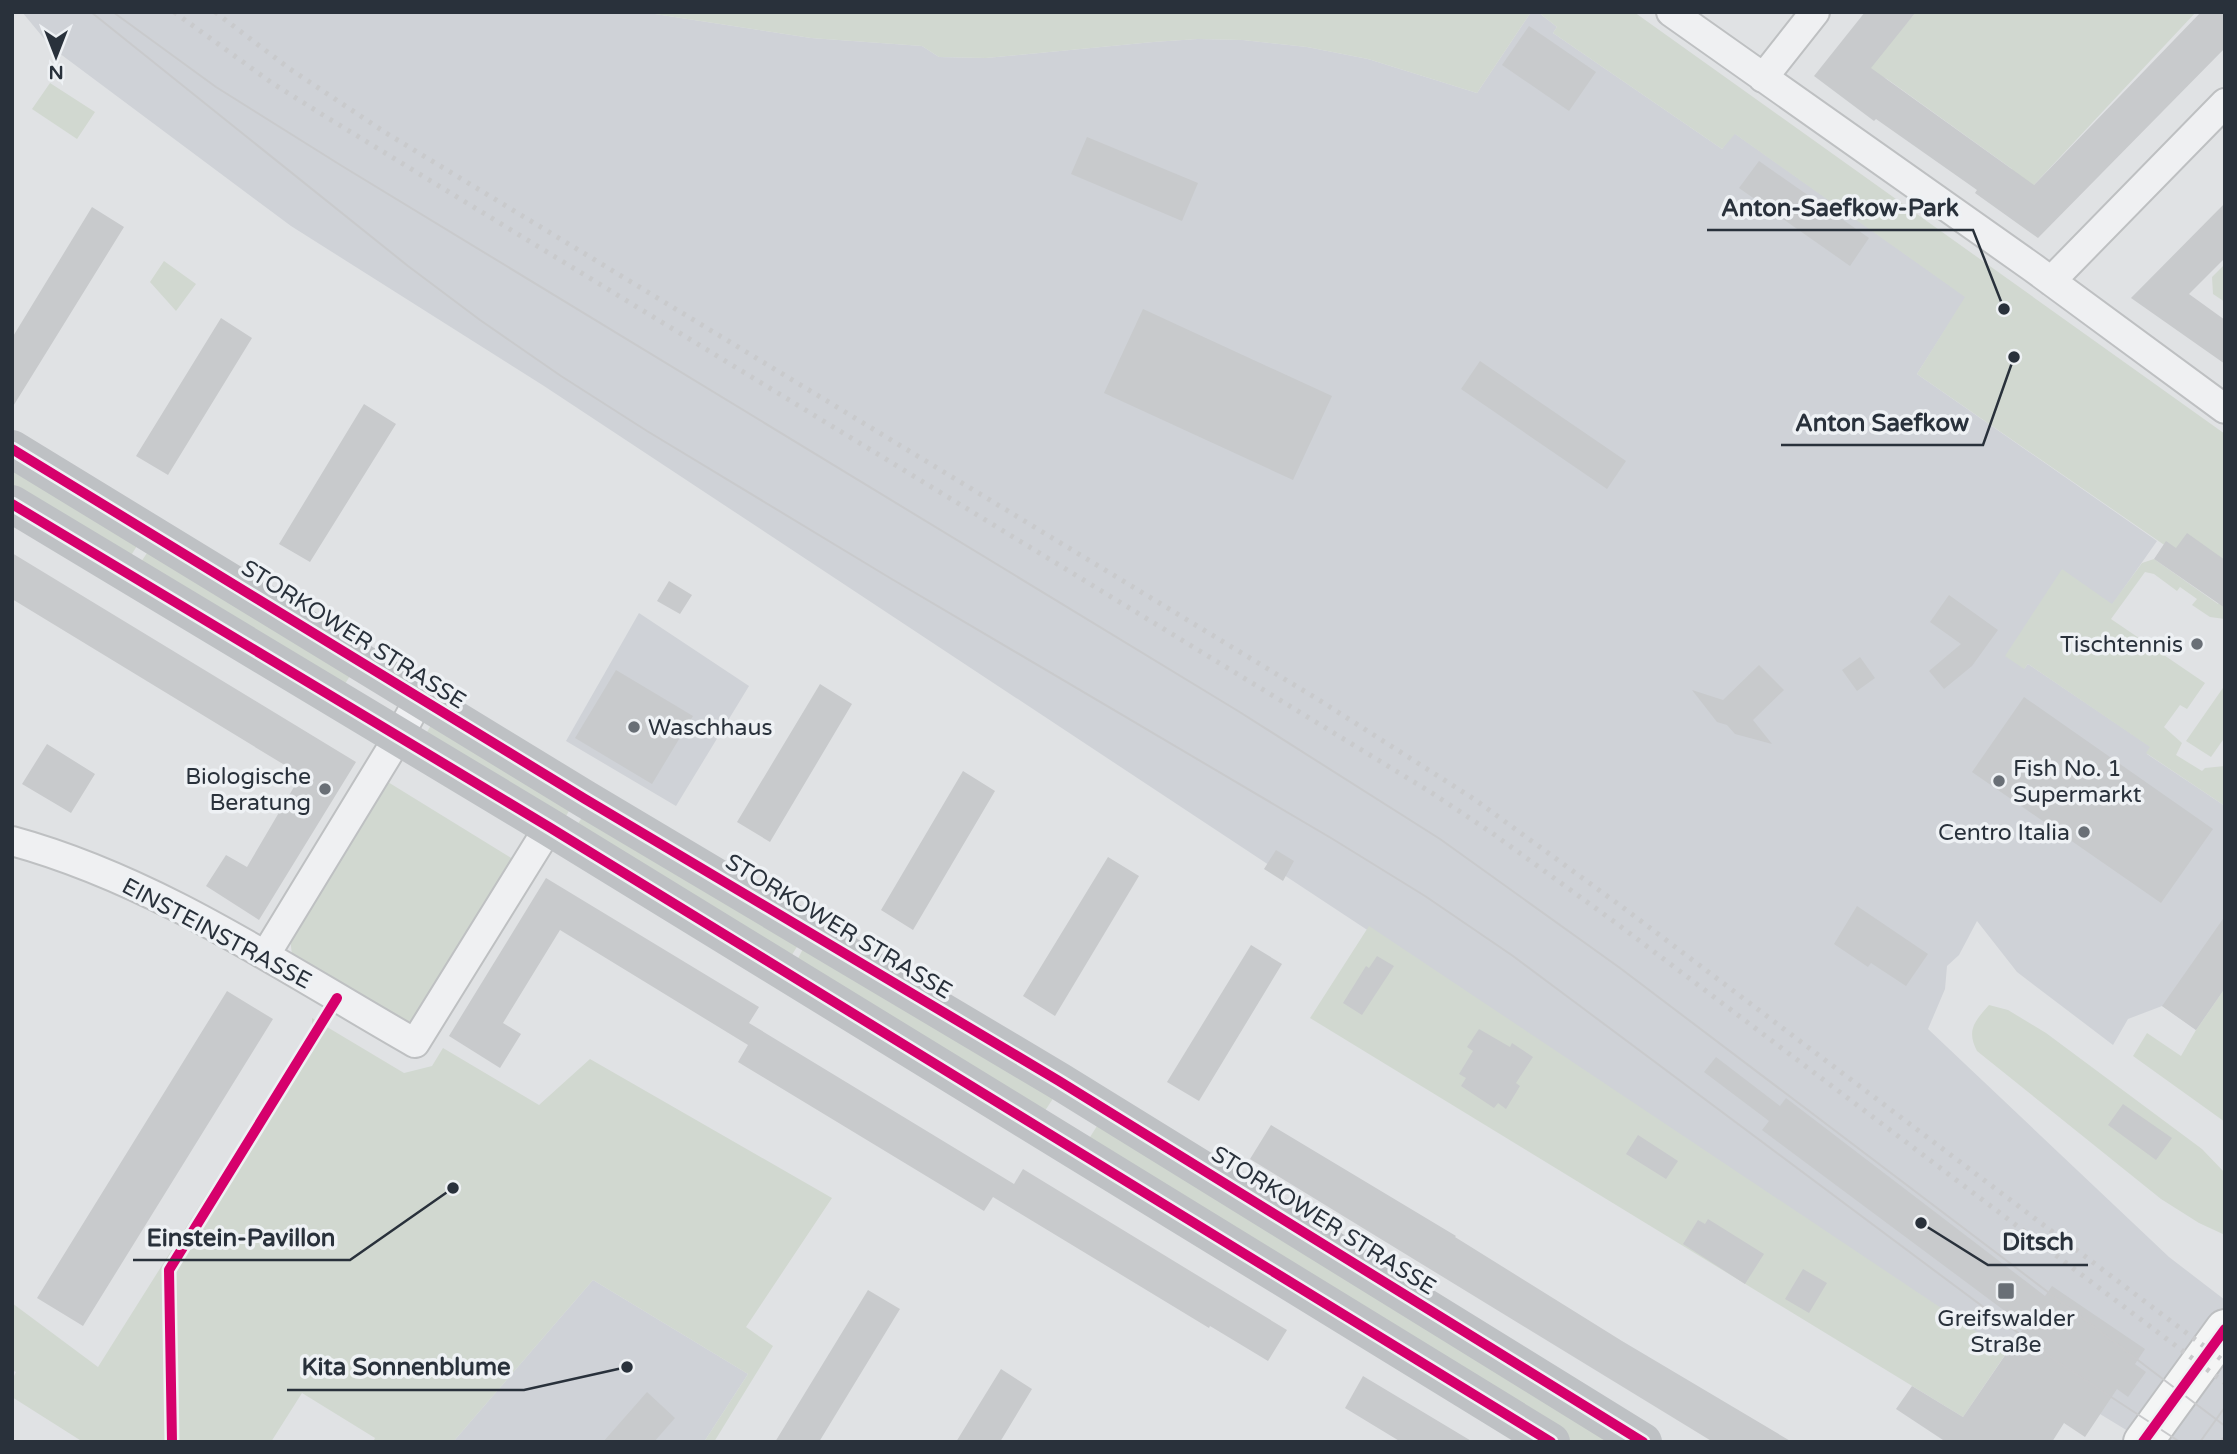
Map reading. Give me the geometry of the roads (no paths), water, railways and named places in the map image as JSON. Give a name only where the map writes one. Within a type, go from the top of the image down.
[{"type":"main road","points":[[2143,1442],[2225,1329]]},
{"type":"street","points":[[1671,12],[2051,281],[2225,409]]},
{"type":"street","points":[[1763,78],[1815,12]]},
{"type":"street","points":[[2051,281],[2225,103]]},
{"type":"street","name":"STORKOWER STRASSE","points":[[12,449],[419,699],[1059,1081],[1643,1442]]},
{"type":"street","points":[[12,504],[399,736],[1551,1442]]},
{"type":"street","name":"STORKOWER STRASSE","points":[[265,954],[419,699]]},
{"type":"street","name":"EINSTEINSTRASSE","points":[[12,841],[53,852],[134,887],[265,954],[415,1043],[549,828]]},
{"type":"tram line","points":[[91,12],[408,266],[561,376],[890,578],[1425,896],[1513,956],[2053,1359],[2180,1442]]},
{"type":"tram line","points":[[113,12],[216,87],[342,166],[1238,711],[1440,839],[1620,968],[2225,1426]]},
{"type":"tram line","points":[[2200,1442],[2225,1407]]},
{"type":"tram line","points":[[2220,1442],[2225,1436]]},
{"type":"railway","points":[[174,12],[272,83],[323,115],[1432,793],[1492,833],[1616,923],[2225,1383]]},
{"type":"railway","points":[[215,12],[290,69],[386,133],[1319,700],[1474,799],[1625,909],[2225,1362]]},
{"type":"place","name":"Anton-Saefkow-Park","points":[[2004,309]]},
{"type":"place","name":"Anton Saefkow","points":[[2014,357]]},
{"type":"place","name":"Tischtennis","points":[[2197,644]]},
{"type":"place","name":"Waschhaus","points":[[634,727]]},
{"type":"place","name":"Fish No. 1 Supermarkt","points":[[1999,781]]},
{"type":"place","name":"Biologische Beratung","points":[[325,789]]},
{"type":"place","name":"Centro Italia","points":[[2084,832]]},
{"type":"place","name":"Einstein-Pavillon","points":[[453,1188]]},
{"type":"place","name":"Ditsch","points":[[1921,1223]]},
{"type":"place","name":"Greifswalder Straße","points":[[2006,1291]]},
{"type":"place","name":"Kita Sonnenblume","points":[[627,1367]]}]
